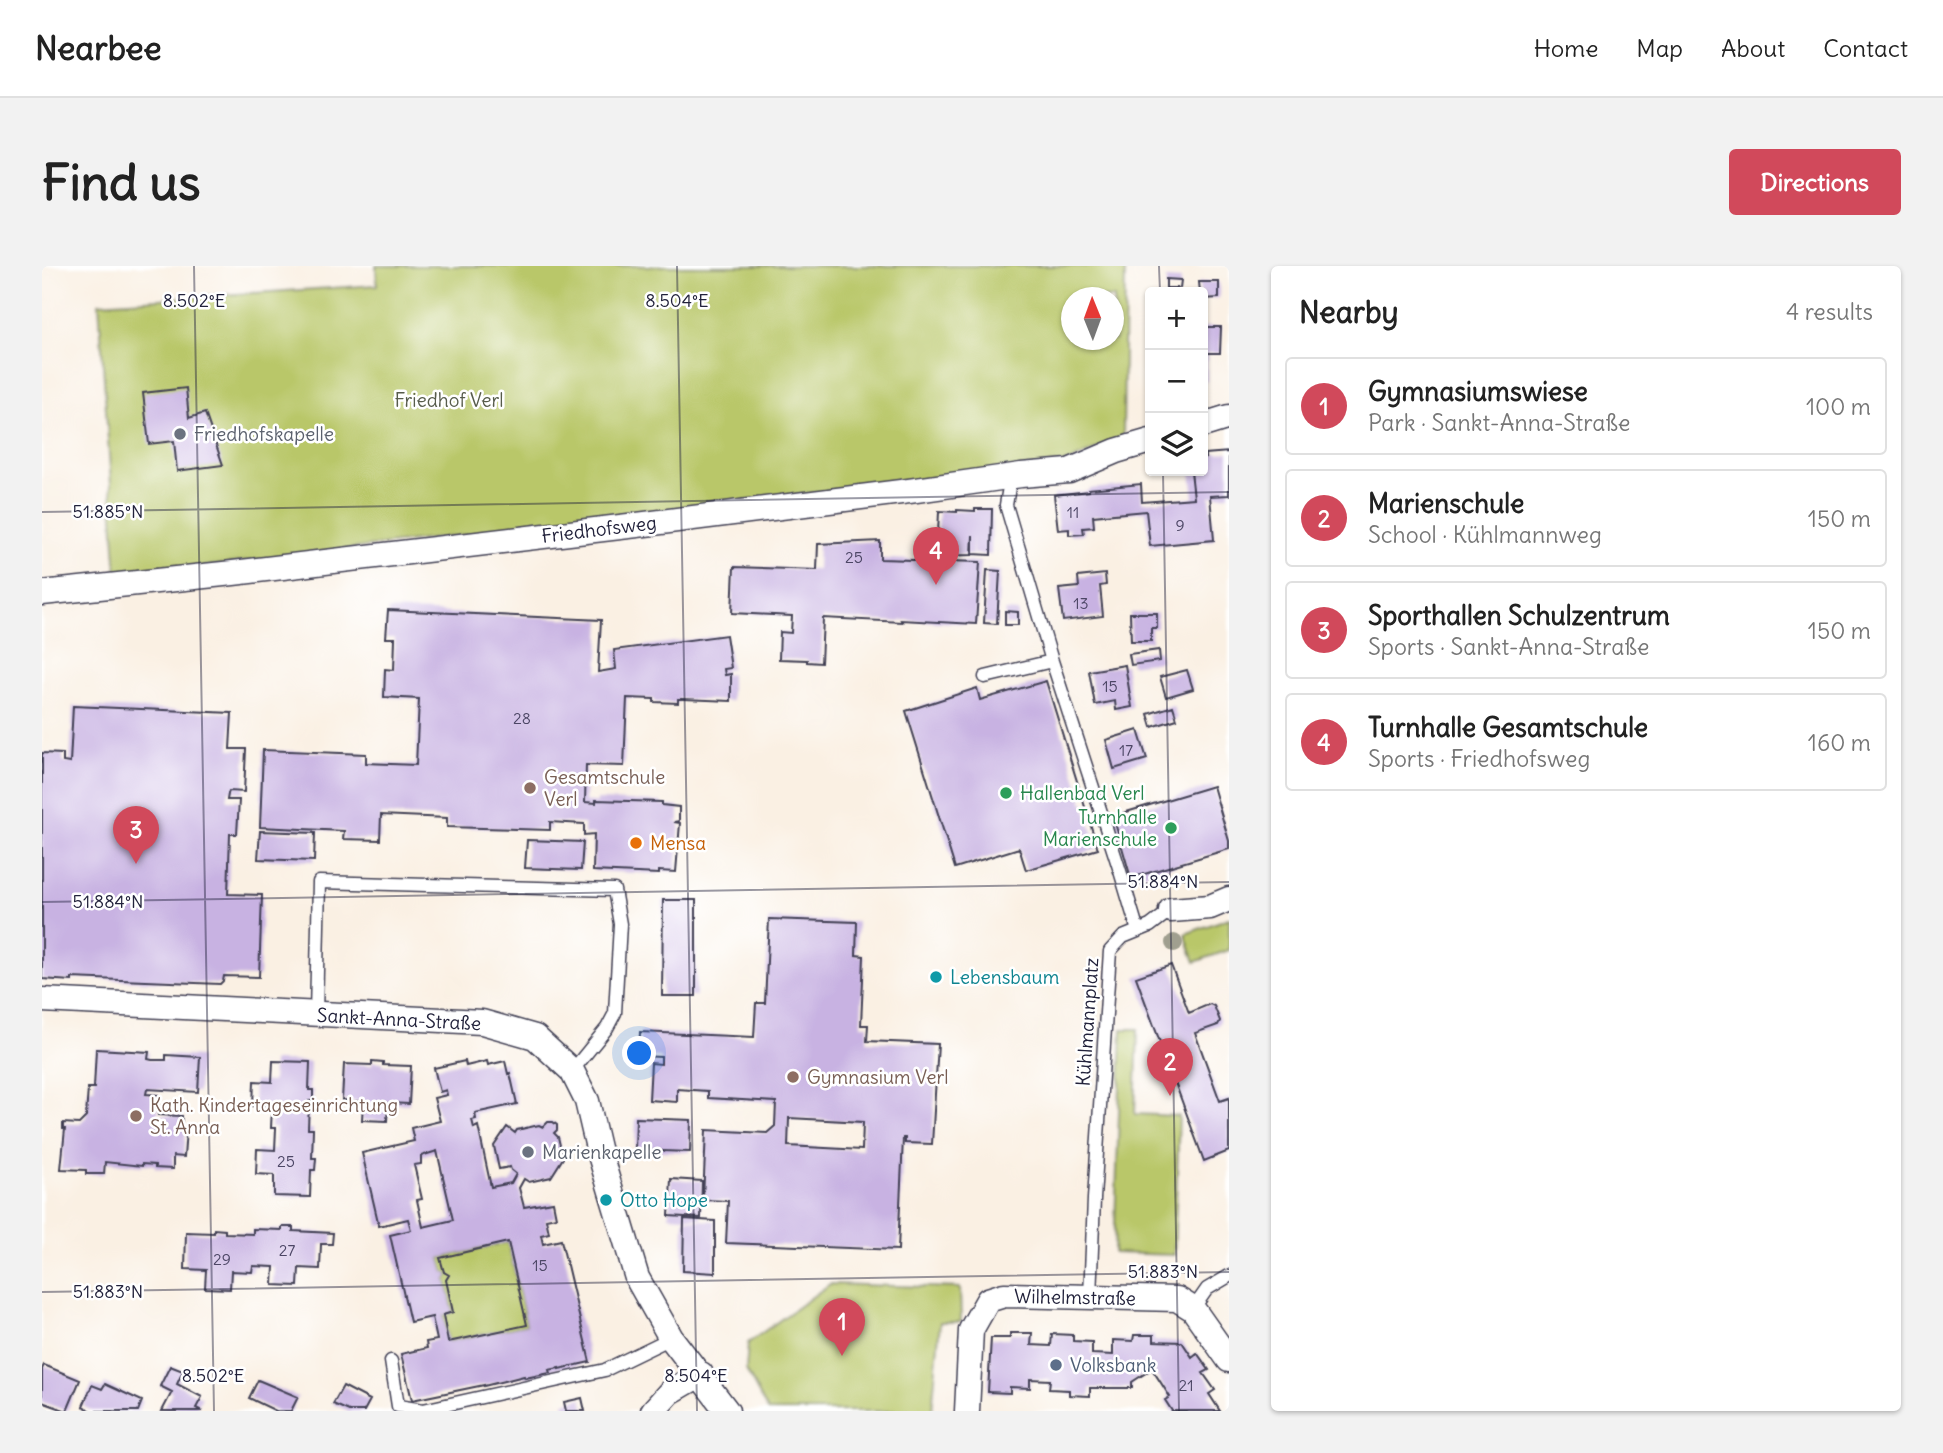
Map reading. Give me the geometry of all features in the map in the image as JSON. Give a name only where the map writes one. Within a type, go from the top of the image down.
[{"type":"street","points":[[1208,423],[1229,417]]},
{"type":"street","name":"Friedhofsweg","points":[[42,593],[233,573],[909,491],[1014,475],[1069,471],[1145,443]]},
{"type":"street","points":[[1171,910],[1210,906],[1229,899]]},
{"type":"street","name":"Sankt-Anna-Straße","points":[[42,1000],[482,1022],[535,1037],[572,1071],[587,1101],[598,1148],[637,1278],[671,1338],[727,1411]]},
{"type":"street","name":"Wilhelmstraße","points":[[967,1411],[971,1331],[988,1300],[1004,1295],[1177,1299],[1193,1309]]},
{"type":"street","points":[[1193,1309],[1229,1360]]},
{"type":"street","points":[[653,1411],[670,1392],[701,1374]]},
{"type":"lane","points":[[1014,475],[1006,505],[1052,661],[1138,931]]},
{"type":"lane","points":[[985,677],[1052,661]]},
{"type":"lane","points":[[316,1014],[319,882],[614,890],[620,924],[615,1013],[607,1028],[572,1071]]},
{"type":"lane","name":"Kühlmannplatz","points":[[1090,1297],[1110,951],[1123,937],[1150,926],[1171,910]]},
{"type":"lane","points":[[1193,1309],[1207,1289],[1229,1276]]},
{"type":"lane","points":[[391,1361],[398,1406],[423,1410],[605,1370],[671,1338]]},
{"type":"green space","name":"Friedhof Verl","points":[[376,266],[1125,266],[1123,437],[1069,462],[117,577],[99,303],[377,285]]},
{"type":"green space","points":[[1229,918],[1229,950],[1195,962],[1185,934]]},
{"type":"green space","points":[[1122,1029],[1138,1029],[1135,1114],[1179,1116],[1174,1255],[1114,1253]]},
{"type":"green space","points":[[508,1242],[527,1325],[448,1342],[443,1315],[453,1312],[446,1280],[449,1275],[444,1272],[440,1258]]},
{"type":"green space","points":[[830,1284],[960,1288],[961,1322],[940,1322],[932,1411],[768,1411],[746,1370],[748,1343]]},
{"type":"building","points":[[1166,279],[1181,280],[1180,287],[1166,287]]},
{"type":"building","points":[[1199,282],[1219,282],[1219,298],[1208,299],[1208,287],[1200,287]]},
{"type":"building","points":[[1208,327],[1221,327],[1220,353],[1208,353]]},
{"type":"building","name":"Friedhofskapelle","points":[[186,388],[189,418],[205,413],[223,465],[177,471],[174,441],[149,444],[143,393]]},
{"type":"building","points":[[1229,452],[1229,495],[1210,496],[1214,540],[1150,546],[1146,511],[1093,516],[1094,527],[1083,528],[1084,534],[1069,535],[1069,529],[1058,530],[1054,495],[1141,484],[1142,502],[1194,498],[1192,476],[1208,476],[1208,454]]},
{"type":"building","points":[[992,509],[991,555],[973,554],[973,535],[972,555],[937,556],[939,511]]},
{"type":"building","points":[[880,541],[880,559],[980,562],[976,624],[823,618],[821,663],[779,659],[780,632],[791,633],[792,616],[732,613],[734,567],[817,570],[818,544]]},
{"type":"building","points":[[987,570],[1000,571],[997,624],[984,623]]},
{"type":"building","points":[[1105,574],[1106,585],[1100,586],[1103,616],[1063,621],[1059,589],[1079,587],[1078,577]]},
{"type":"building","points":[[388,610],[601,620],[598,672],[616,669],[614,650],[726,635],[731,668],[724,669],[725,675],[731,674],[731,701],[678,699],[678,703],[627,698],[624,766],[586,765],[585,802],[662,802],[662,805],[679,807],[679,821],[674,822],[680,823],[676,872],[659,871],[659,874],[593,871],[594,834],[584,835],[584,824],[550,822],[550,830],[447,827],[447,818],[381,815],[380,840],[343,839],[344,831],[260,827],[263,750],[366,754],[366,763],[416,765],[419,699],[384,697],[385,669],[394,670],[395,638],[386,638]]},
{"type":"building","points":[[1005,611],[1018,612],[1018,625],[1005,625]]},
{"type":"building","points":[[1130,613],[1157,613],[1157,628],[1151,628],[1151,641],[1131,641]]},
{"type":"building","points":[[1159,650],[1160,661],[1131,665],[1129,654]]},
{"type":"building","points":[[1125,665],[1132,707],[1116,710],[1115,701],[1095,705],[1089,671]]},
{"type":"building","points":[[1187,670],[1193,689],[1166,697],[1160,677]]},
{"type":"building","name":"Hallenbad Verl","points":[[1046,681],[1098,849],[1026,870],[1019,848],[955,868],[906,711],[977,688],[980,700]]},
{"type":"building","points":[[73,706],[232,713],[230,749],[246,749],[244,792],[229,791],[227,800],[239,800],[237,834],[230,834],[228,894],[262,895],[259,977],[224,976],[220,984],[42,979],[42,753],[63,754],[63,762],[70,763]]},
{"type":"building","points":[[1173,706],[1177,719],[1152,727],[1148,714]]},
{"type":"building","points":[[1138,730],[1147,759],[1114,769],[1106,740]]},
{"type":"building","name":"Turnhalle Marienschule","points":[[1213,786],[1229,849],[1131,878],[1113,816]]},
{"type":"building","points":[[260,831],[315,833],[314,861],[258,859]]},
{"type":"building","points":[[527,840],[583,842],[581,870],[525,868]]},
{"type":"building","points":[[663,900],[696,900],[696,996],[662,996]]},
{"type":"building","name":"Gymnasium Verl","points":[[769,919],[857,922],[856,955],[864,956],[861,1025],[868,1025],[867,1041],[938,1044],[932,1144],[905,1143],[903,1138],[898,1250],[726,1243],[728,1201],[703,1200],[706,1130],[767,1133],[775,1126],[776,1102],[708,1098],[708,1091],[677,1089],[677,1102],[649,1100],[651,1063],[661,1064],[661,1057],[639,1056],[640,1032],[754,1037],[756,1003],[765,1003]],"holes":[[[789,1118],[863,1122],[862,1150],[788,1146]]]},
{"type":"building","points":[[1171,965],[1189,1013],[1210,1004],[1214,1006],[1220,1021],[1218,1025],[1195,1033],[1220,1101],[1229,1098],[1229,1151],[1204,1161],[1136,977]]},
{"type":"building","points":[[96,1049],[149,1052],[148,1059],[152,1060],[166,1060],[166,1055],[200,1057],[198,1092],[147,1089],[146,1094],[159,1095],[158,1115],[182,1116],[181,1129],[186,1129],[184,1157],[173,1156],[173,1169],[155,1168],[155,1165],[105,1162],[104,1174],[61,1169],[65,1129],[63,1123],[79,1124],[86,1117],[88,1088],[94,1088]]},
{"type":"building","points":[[273,1061],[310,1062],[309,1090],[313,1090],[313,1101],[309,1101],[308,1129],[313,1129],[312,1158],[316,1158],[315,1170],[311,1170],[310,1197],[274,1196],[274,1175],[256,1174],[257,1149],[275,1150],[276,1128],[271,1128],[272,1107],[253,1106],[254,1081],[272,1082]]},
{"type":"building","points":[[372,1061],[383,1062],[383,1065],[411,1066],[409,1104],[388,1103],[387,1121],[362,1120],[363,1102],[342,1100],[344,1064],[372,1065]]},
{"type":"building","points":[[465,1061],[466,1066],[487,1061],[488,1065],[505,1061],[517,1104],[475,1113],[476,1119],[472,1120],[474,1128],[478,1126],[491,1187],[511,1183],[516,1174],[510,1167],[499,1169],[494,1146],[507,1127],[515,1133],[517,1130],[539,1125],[543,1127],[548,1122],[557,1125],[554,1133],[558,1137],[563,1158],[551,1177],[529,1182],[524,1179],[519,1188],[524,1207],[553,1202],[556,1217],[546,1219],[549,1233],[541,1235],[543,1244],[561,1240],[590,1362],[549,1370],[550,1373],[412,1400],[401,1354],[427,1348],[426,1342],[437,1340],[432,1317],[410,1322],[390,1235],[411,1230],[408,1219],[379,1226],[362,1153],[414,1141],[411,1128],[440,1121],[434,1098],[447,1095],[446,1090],[440,1092],[434,1068]],"holes":[[[437,1151],[453,1220],[423,1227],[417,1200],[422,1199],[414,1165],[421,1164],[421,1156]],[[508,1242],[527,1325],[448,1342],[443,1315],[453,1312],[446,1280],[449,1275],[444,1272],[440,1258]]]},
{"type":"building","points":[[636,1118],[691,1120],[690,1152],[635,1150]]},
{"type":"building","points":[[671,1179],[702,1181],[701,1218],[669,1216]]},
{"type":"building","points":[[684,1219],[715,1221],[715,1273],[683,1271]]},
{"type":"building","points":[[282,1227],[293,1227],[293,1231],[333,1233],[332,1244],[321,1244],[320,1269],[299,1268],[298,1286],[273,1285],[274,1267],[253,1266],[252,1272],[231,1271],[230,1289],[205,1288],[206,1270],[185,1269],[186,1232],[214,1233],[214,1229],[225,1230],[225,1233],[253,1234],[253,1229],[282,1230]]},
{"type":"building","points":[[1010,1333],[1032,1333],[1031,1345],[1051,1346],[1052,1334],[1073,1335],[1073,1341],[1092,1342],[1092,1354],[1113,1355],[1113,1340],[1133,1341],[1134,1335],[1154,1335],[1154,1341],[1182,1342],[1192,1357],[1197,1353],[1209,1370],[1203,1373],[1215,1390],[1209,1394],[1220,1411],[1172,1411],[1165,1400],[1170,1397],[1152,1369],[1132,1382],[1132,1388],[1090,1388],[1090,1396],[1069,1395],[1069,1390],[1049,1389],[1050,1380],[1030,1379],[1030,1388],[1010,1387],[1010,1393],[988,1392],[991,1338],[1010,1338]]},
{"type":"building","points":[[44,1365],[80,1380],[67,1411],[42,1402]]},
{"type":"building","points":[[170,1366],[183,1371],[177,1384],[202,1397],[196,1408],[202,1411],[162,1411],[172,1392],[160,1386]]},
{"type":"building","points":[[258,1380],[298,1397],[291,1411],[276,1411],[249,1398]]},
{"type":"building","points":[[105,1384],[142,1401],[138,1411],[92,1411],[83,1406],[92,1385],[102,1389]]},
{"type":"building","points":[[343,1386],[370,1400],[364,1411],[349,1411],[333,1404]]},
{"type":"building","points":[[582,1398],[585,1411],[566,1411],[564,1402]]},
{"type":"place","name":"Friedhofskapelle","points":[[180,434]]},
{"type":"place","name":"Turnhalle Gesamtschule","points":[[936,585]]},
{"type":"place","name":"Gesamtschule Verl","points":[[530,788]]},
{"type":"place","name":"Hallenbad Verl","points":[[1006,793]]},
{"type":"place","name":"Turnhalle Marienschule","points":[[1171,828]]},
{"type":"place","name":"Mensa","points":[[636,843]]},
{"type":"place","name":"Sporthallen Schulzentrum","points":[[136,864]]},
{"type":"place","name":"Lebensbaum","points":[[936,977]]},
{"type":"place","name":"Gymnasium Verl","points":[[793,1077]]},
{"type":"place","name":"Marienschule","points":[[1170,1096]]},
{"type":"place","name":"Kath. Kindertageseinrichtung St. Anna","points":[[136,1116]]},
{"type":"place","name":"Marienkapelle","points":[[528,1152]]},
{"type":"place","name":"Otto Hope","points":[[606,1200]]},
{"type":"place","name":"Gymnasiumswiese","points":[[842,1356]]},
{"type":"place","name":"Volksbank","points":[[1056,1365]]}]
